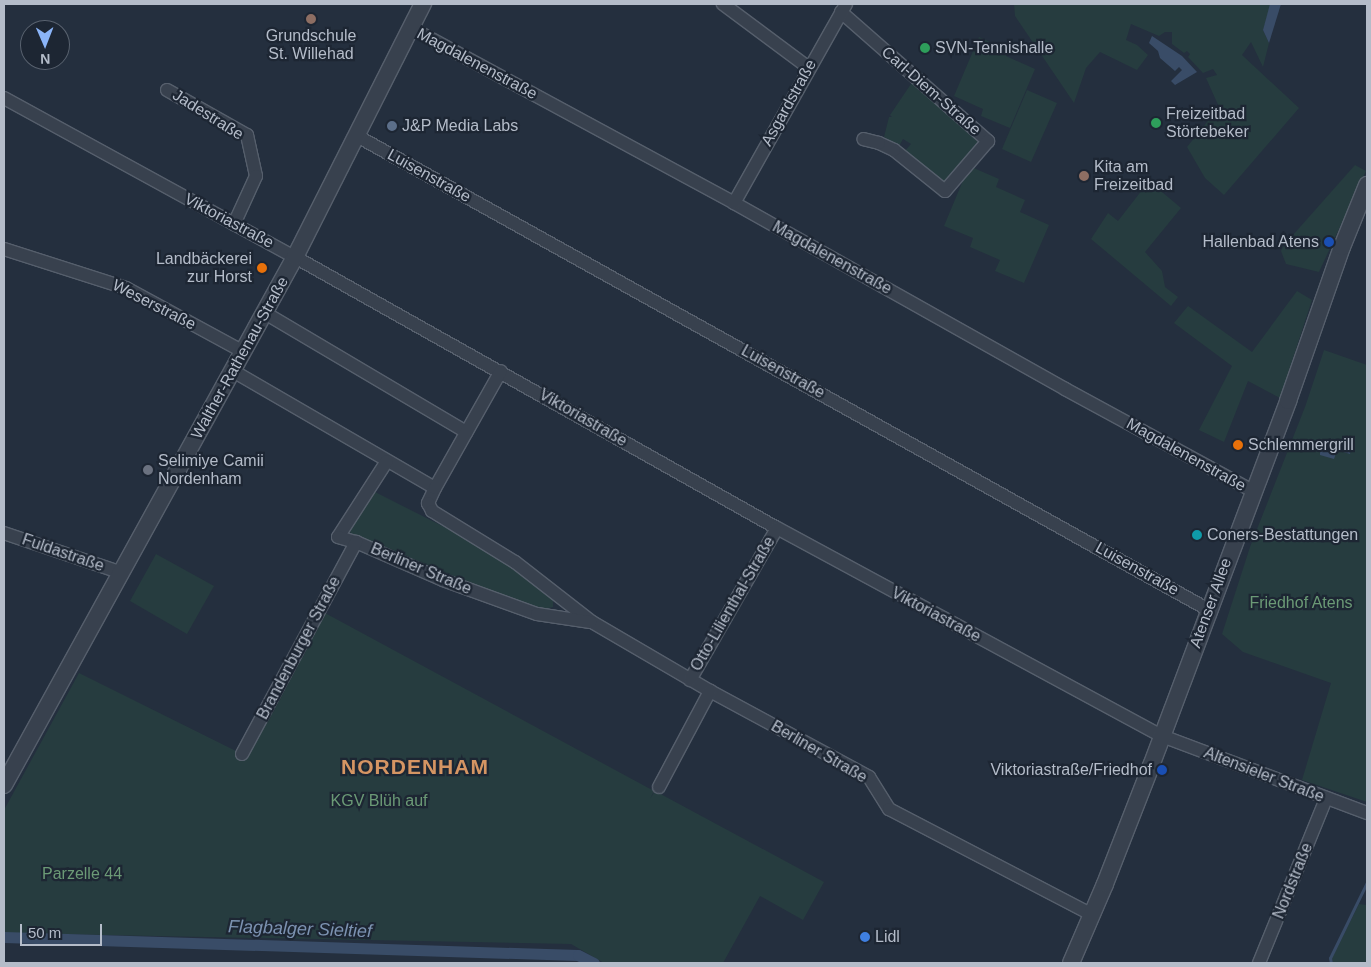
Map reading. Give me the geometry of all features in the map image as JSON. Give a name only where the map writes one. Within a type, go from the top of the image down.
[{"type":"street","name":"Walther-Rathenau-Straße","points":[[4,785],[295,257],[422,4]]},
{"type":"street","points":[[723,4],[809,68]]},
{"type":"street","name":"Asgardstraße","points":[[734,203],[843,8]]},
{"type":"street","name":"Carl-Diem-Straße","points":[[843,8],[988,140],[945,191],[894,150],[879,143],[863,139]]},
{"type":"street","name":"Magdalenenstraße","points":[[411,28],[734,203],[1065,389],[1253,491]]},
{"type":"street","name":"Jadestraße","points":[[167,90],[247,135],[256,176],[234,224]]},
{"type":"street","name":"Viktoriastraße","points":[[4,98],[501,371],[777,528],[1162,736]]},
{"type":"street","name":"Luisenstraße","points":[[357,136],[1208,610]]},
{"type":"street","name":"Atenser Allee","points":[[1071,963],[1092,915],[1162,736],[1288,401],[1342,247],[1367,185]]},
{"type":"street","name":"Weserstraße","points":[[4,249],[126,288],[244,352]]},
{"type":"street","points":[[265,313],[466,432]]},
{"type":"street","points":[[233,371],[434,488],[501,371]]},
{"type":"street","name":"Berliner Straße","points":[[387,461],[338,537],[356,542],[443,580],[537,614],[592,622]]},
{"type":"street","name":"Berliner Straße","points":[[434,488],[428,502],[432,511],[515,562],[592,622],[690,680],[869,777],[889,808],[1092,915]]},
{"type":"street","name":"Otto-Lilienthal-Straße","points":[[690,680],[777,528]]},
{"type":"street","name":"Fuldastraße","points":[[4,532],[122,573]]},
{"type":"street","name":"Brandenburger Straße","points":[[242,754],[356,542]]},
{"type":"street","points":[[659,787],[710,691]]},
{"type":"street","name":"Altensieler Straße","points":[[1162,736],[1367,813]]},
{"type":"street","name":"Nordstraße","points":[[1259,963],[1326,798]]},
{"type":"green space","points":[[1014,4],[1271,4],[1263,30],[1269,43],[1263,67],[1251,42],[1242,55],[1299,108],[1224,195],[1205,178],[1187,147],[1219,107],[1206,78],[1217,75],[1213,69],[1203,73],[1188,57],[1190,54],[1187,51],[1184,53],[1172,44],[1172,32],[1165,32],[1159,36],[1131,24],[1126,40],[1137,45],[1148,55],[1137,70],[1100,52],[1086,68],[1074,103],[1015,16]]},
{"type":"green space","points":[[979,37],[1008,50],[1006,56],[1035,69],[1010,128],[981,116],[983,109],[954,96]]},
{"type":"green space","points":[[913,81],[985,142],[946,188],[904,152],[911,144],[903,139],[899,146],[884,137],[889,117],[892,117],[890,115]]},
{"type":"green space","points":[[1027,90],[1057,103],[1031,162],[1002,149]]},
{"type":"green space","points":[[1355,165],[1366,171],[1319,272],[1286,264],[1281,251],[1285,244]]},
{"type":"green space","points":[[969,166],[999,179],[996,187],[1025,200],[1020,212],[1049,225],[1024,283],[995,271],[1000,260],[970,247],[973,238],[944,226]]},
{"type":"green space","points":[[1149,181],[1181,208],[1145,252],[1162,271],[1165,287],[1178,297],[1171,306],[1091,239],[1108,213],[1118,221]]},
{"type":"green space","points":[[1297,291],[1312,300],[1280,398],[1248,381],[1224,442],[1199,430],[1232,366],[1174,323],[1188,306],[1252,352]]},
{"type":"green space","name":"Friedhof Atens","points":[[1324,350],[1367,365],[1367,802],[1302,780],[1331,683],[1243,652],[1222,634],[1250,547],[1305,407]]},
{"type":"green space","points":[[375,492],[476,543],[518,570],[548,593],[553,601],[553,607],[543,609],[446,577],[351,535],[349,526],[370,493]]},
{"type":"green space","points":[[156,554],[214,586],[187,634],[130,601]]},
{"type":"green space","name":"KGV Blüh auf","points":[[325,613],[654,791],[650,799],[655,791],[824,882],[803,920],[760,896],[723,963],[604,963],[571,944],[4,933],[4,810],[79,673],[242,754]]},
{"type":"green space","points":[[1359,904],[1367,905],[1367,963],[1333,963],[1332,958]]},
{"type":"water","points":[[1270,4],[1281,4],[1269,43],[1263,30]]},
{"type":"water","points":[[1152,36],[1182,56],[1197,72],[1175,85],[1171,81],[1182,70],[1179,67],[1175,71],[1160,58],[1158,51],[1149,43]]},
{"type":"water","points":[[1335,439],[1352,443],[1350,454],[1337,450],[1334,459],[1320,455],[1320,450],[1326,443]]},
{"type":"waterway","points":[[1331,963],[1330,958],[1367,882]]},
{"type":"waterway","name":"Flagbalger Sieltief","points":[[4,937],[578,955],[594,963]]},
{"type":"place","name":"Grundschule St. Willehad","points":[[311,19]]},
{"type":"place","name":"SVN-Tennishalle","points":[[925,48]]},
{"type":"place","name":"Freizeitbad Störtebeker","points":[[1156,123]]},
{"type":"place","name":"J&P Media Labs","points":[[392,126]]},
{"type":"place","name":"Kita am Freizeitbad","points":[[1084,176]]},
{"type":"place","name":"Hallenbad Atens","points":[[1329,242]]},
{"type":"place","name":"Landbäckerei zur Horst","points":[[262,268]]},
{"type":"place","name":"Schlemmergrill","points":[[1238,445]]},
{"type":"place","name":"Selimiye Camii Nordenham","points":[[148,470]]},
{"type":"place","name":"Coners-Bestattungen","points":[[1197,535]]},
{"type":"place","name":"Viktoriastraße/Friedhof","points":[[1162,770]]},
{"type":"place","name":"Lidl","points":[[865,937]]},
{"type":"district","name":"NORDENHAM","points":[[415,767]]},
{"type":"park label","name":"Parzelle 44","points":[[82,874]]}]
